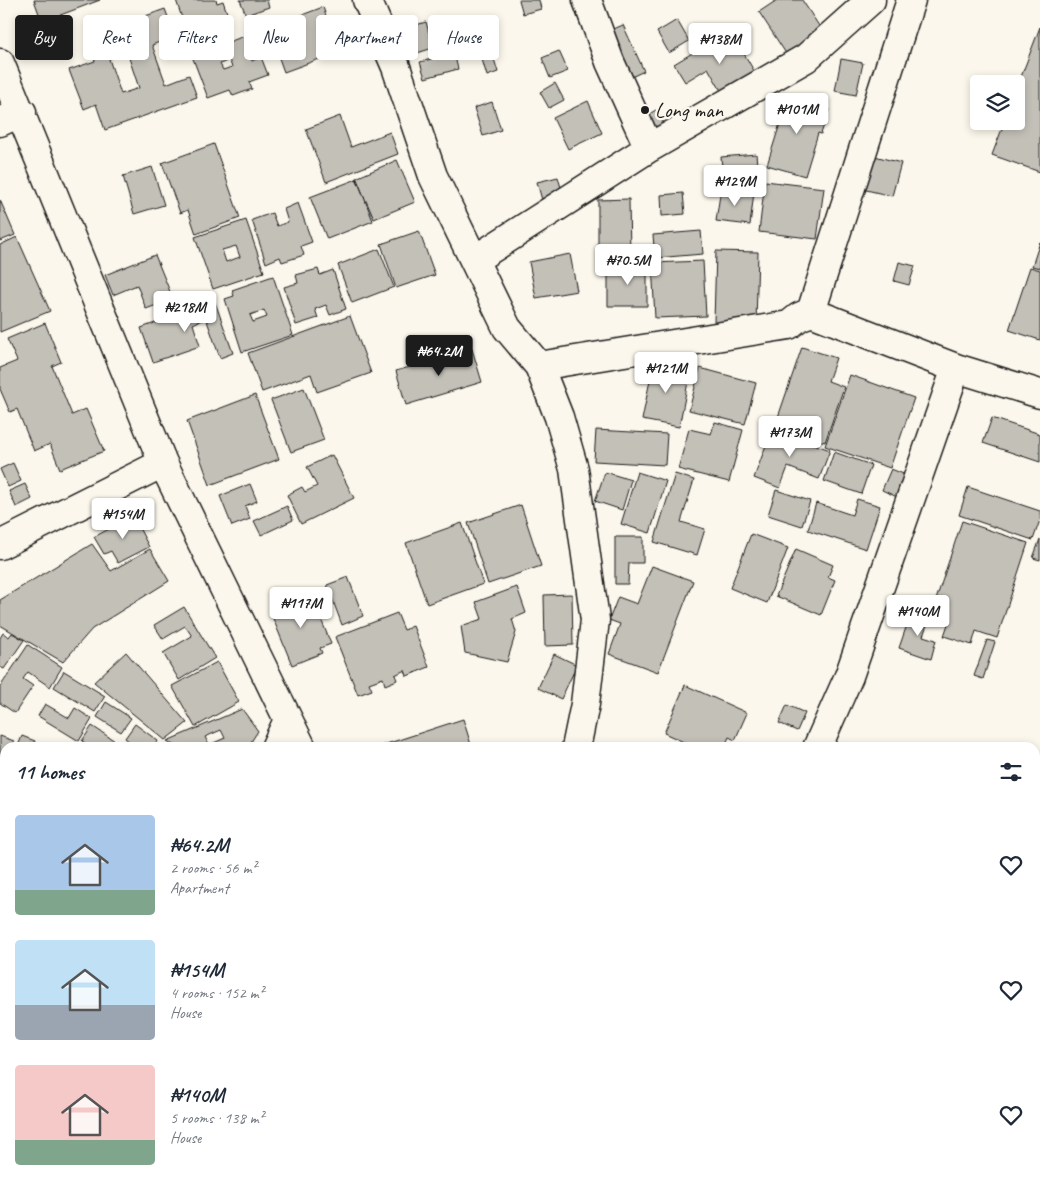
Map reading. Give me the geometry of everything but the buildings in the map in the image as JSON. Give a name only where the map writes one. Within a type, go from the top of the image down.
[{"type":"street","points":[[367,0],[396,67],[433,176],[507,328],[539,366],[559,417],[574,469],[595,620],[585,704],[577,742]]},
{"type":"street","points":[[587,0],[610,62],[649,148]]},
{"type":"street","points":[[474,260],[649,148],[806,58],[871,0]]},
{"type":"street","points":[[811,312],[911,0]]},
{"type":"street","points":[[0,62],[11,117],[163,463],[299,742]]},
{"type":"street","points":[[539,366],[789,326],[798,317],[811,312],[956,368],[1040,394]]},
{"type":"street","points":[[820,742],[849,676],[956,368]]},
{"type":"street","points":[[0,546],[163,463]]},
{"type":"street","points":[[278,742],[288,720]]},
{"type":"place","name":"Long man","points":[[645,110]]}]
